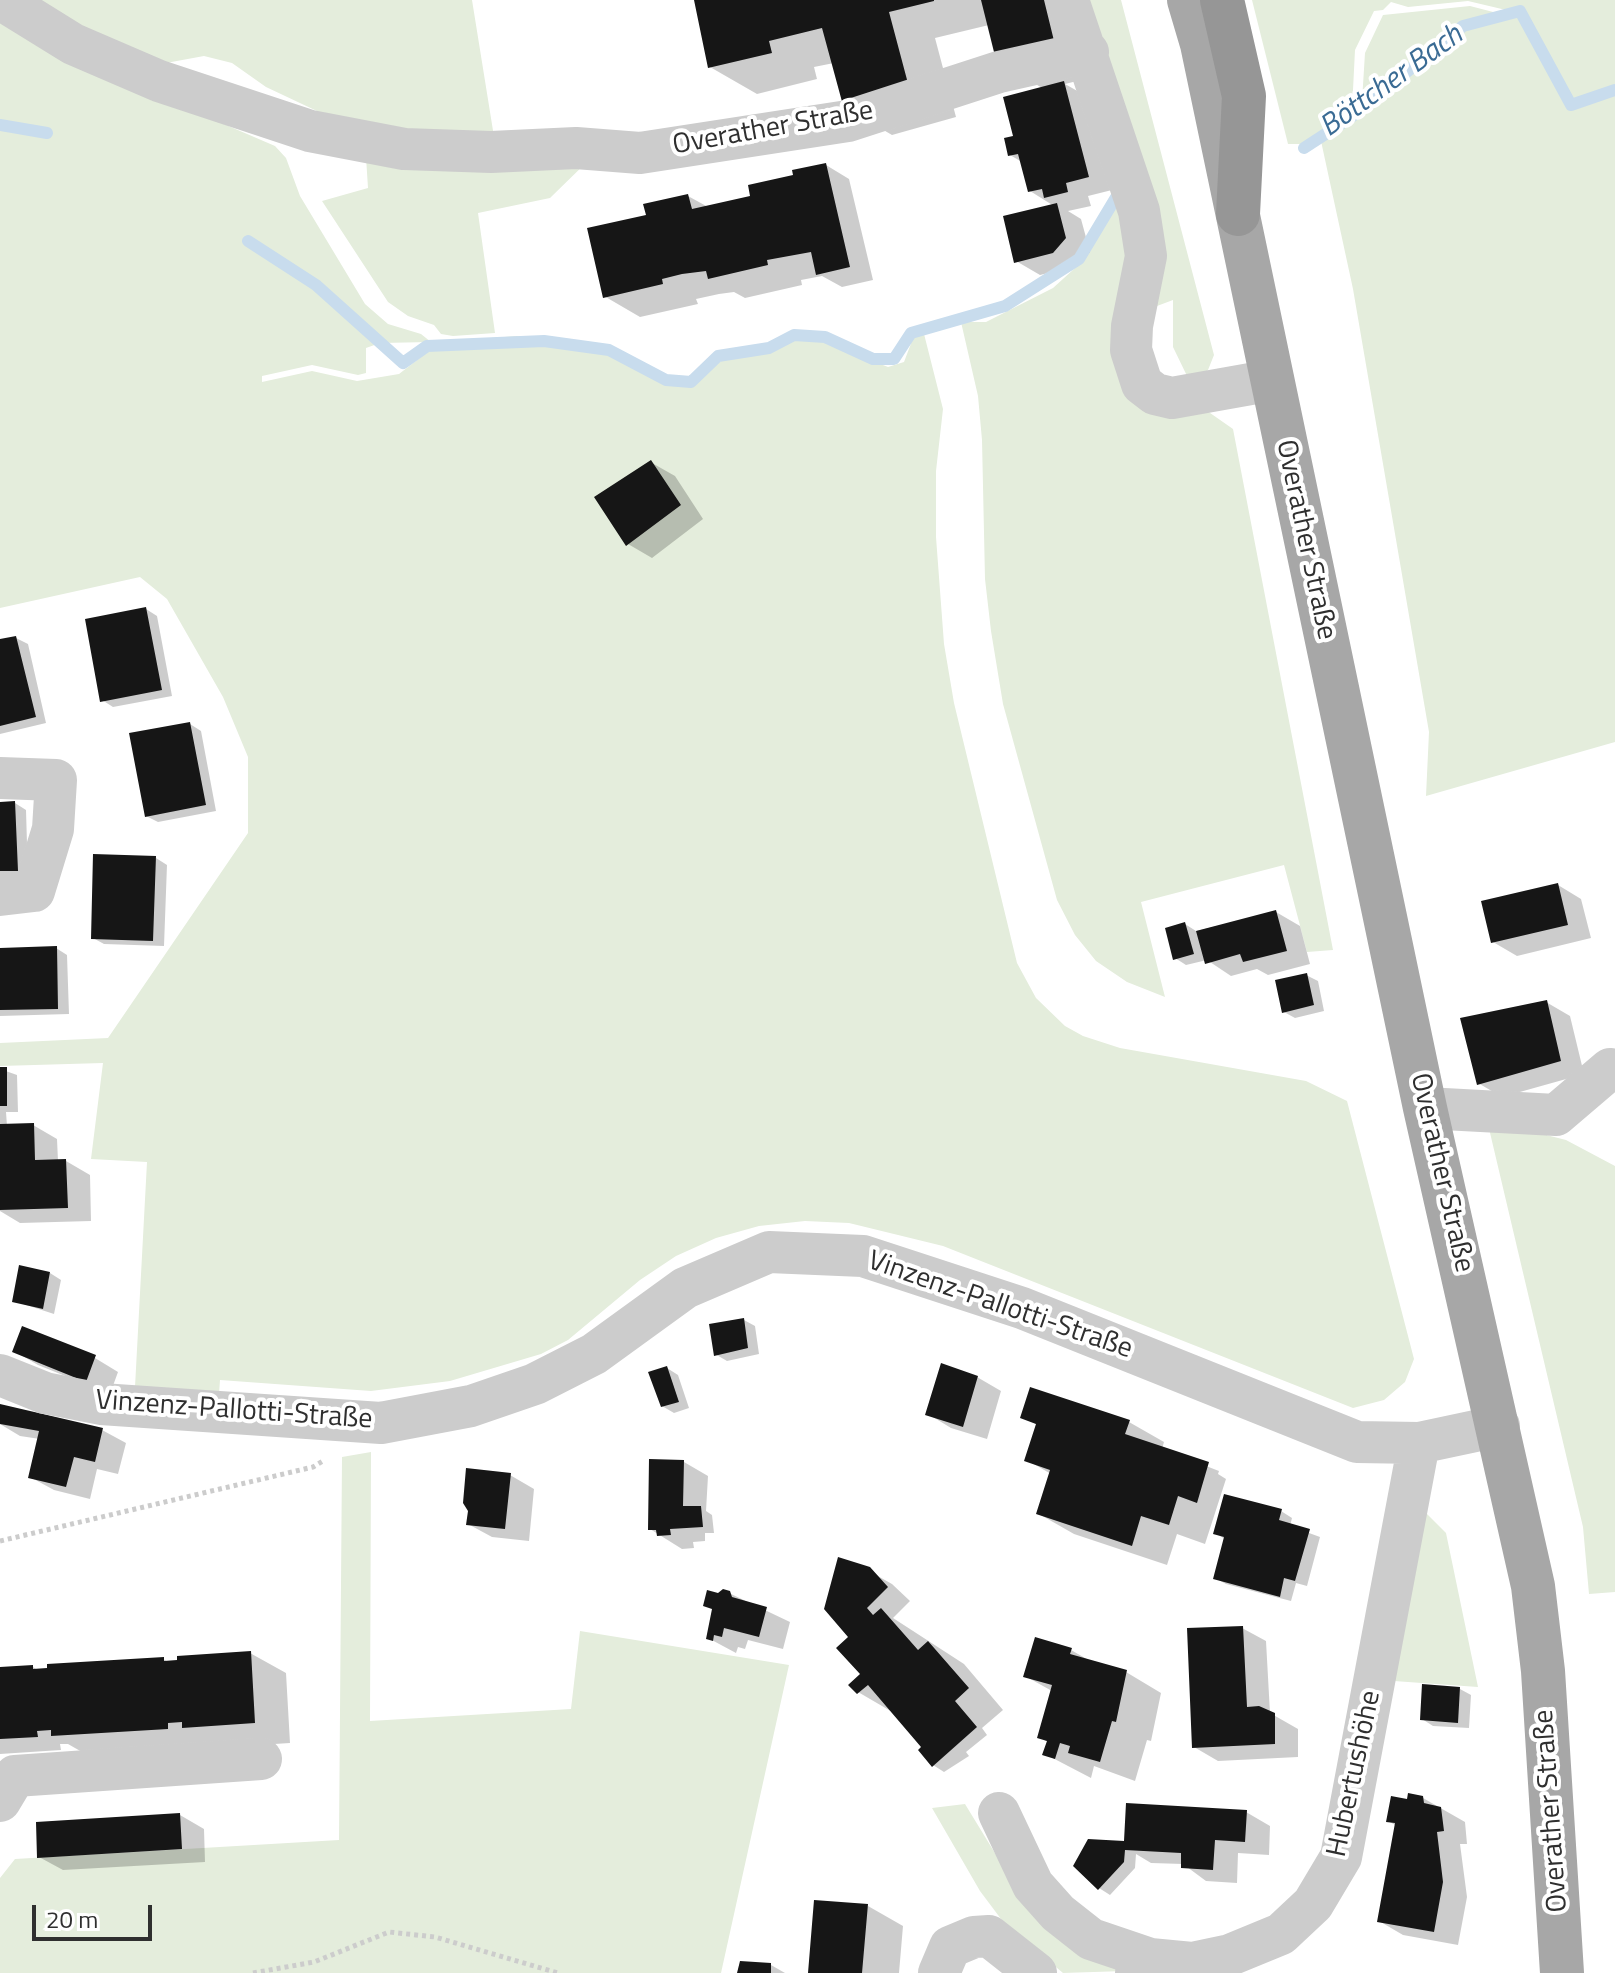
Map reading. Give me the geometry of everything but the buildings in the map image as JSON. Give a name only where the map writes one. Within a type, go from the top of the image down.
[{"type":"highway","points":[[1222,0],[1244,96],[1238,214]]},
{"type":"main road","name":"Overather Straße","points":[[1189,0],[1202,44],[1425,1108],[1533,1586],[1543,1671],[1562,1973]]},
{"type":"street","name":"Overather Straße","points":[[2,0],[73,44],[159,81],[310,131],[404,149],[491,152],[576,148],[640,153],[848,121],[999,72],[1088,52]]},
{"type":"street","points":[[1068,0],[1139,211],[1146,256],[1131,350],[1142,384],[1155,394],[1172,398],[1273,380]]},
{"type":"street","points":[[0,778],[56,780],[53,829],[34,891],[0,895]]},
{"type":"street","points":[[1425,1108],[1556,1115],[1610,1069]]},
{"type":"street","name":"Vinzenz-Pallotti-Straße","points":[[0,1375],[45,1393],[101,1404],[381,1423],[471,1406],[535,1384],[594,1354],[685,1288],[769,1252],[863,1256],[1022,1308],[1357,1442],[1419,1443],[1499,1426]]},
{"type":"street","name":"Hubertushöhe","points":[[999,1813],[1033,1885],[1058,1913],[1091,1939],[1143,1966],[1192,1963],[1230,1955],[1281,1934],[1313,1904],[1341,1857],[1419,1443]]},
{"type":"street","points":[[0,1801],[15,1776],[261,1759]]},
{"type":"street","points":[[939,1973],[950,1947],[974,1937],[989,1936],[1036,1973]]},
{"type":"path","points":[[0,1541],[313,1467],[325,1460]]},
{"type":"path","points":[[253,1973],[314,1962],[389,1932],[435,1937],[558,1973]]},
{"type":"green space","points":[[23,0],[472,0],[495,143],[336,120],[266,87],[232,63],[204,56],[166,63]]},
{"type":"green space","points":[[1079,0],[1121,0],[1214,355],[1208,370],[1197,379],[1188,378],[1173,347],[1173,300],[1149,309]]},
{"type":"green space","points":[[1252,0],[1615,0],[1615,86],[1574,100],[1523,6],[1506,10],[1468,1],[1408,7],[1391,2],[1383,10],[1374,11],[1355,50],[1352,110],[1303,144],[1288,144]]},
{"type":"green space","points":[[1470,6],[1497,13],[1458,24],[1362,101],[1365,53],[1383,15]]},
{"type":"green space","points":[[0,12],[89,66],[275,146],[286,158],[300,196],[365,304],[388,324],[421,334],[431,342],[380,343],[366,348],[366,373],[358,375],[312,365],[262,376],[262,382],[312,371],[357,381],[399,374],[434,347],[453,341],[517,336],[604,345],[630,357],[649,371],[685,385],[735,352],[784,345],[798,338],[812,337],[888,367],[904,362],[915,333],[922,326],[943,409],[936,471],[936,537],[944,644],[954,703],[1017,963],[1036,998],[1065,1026],[1083,1036],[1120,1048],[1306,1081],[1347,1101],[1414,1359],[1405,1382],[1384,1400],[1353,1408],[943,1246],[849,1223],[805,1221],[759,1226],[716,1238],[676,1256],[640,1280],[568,1340],[541,1354],[450,1381],[371,1391],[220,1380],[219,1394],[135,1387],[147,1162],[91,1159],[103,1063],[0,1066],[0,1043],[108,1038],[248,833],[248,757],[223,697],[167,599],[140,577],[0,608]]},
{"type":"green space","points":[[1521,14],[1571,107],[1615,92],[1615,742],[1426,796],[1429,732],[1353,289],[1321,141],[1460,31]]},
{"type":"green space","points":[[366,157],[591,158],[550,198],[478,213],[495,333],[453,336],[441,334],[434,325],[408,316],[388,302],[322,201],[368,188]]},
{"type":"green space","points":[[1116,204],[1131,236],[1117,348],[1233,429],[1333,950],[1307,952],[1284,865],[1141,902],[1165,997],[1127,982],[1096,961],[1075,935],[1057,900],[1003,704],[985,579],[978,396],[961,322],[986,322],[1053,288],[1085,259],[1090,242],[1104,228]]},
{"type":"green space","points":[[1487,1120],[1566,1140],[1615,1166],[1615,1592],[1589,1594],[1583,1527]]},
{"type":"green space","points":[[371,1452],[370,1721],[571,1709],[580,1631],[789,1665],[721,1973],[0,1973],[0,1878],[15,1859],[339,1840],[342,1457]]},
{"type":"green space","points":[[1424,1511],[1446,1533],[1478,1687],[1394,1681]]},
{"type":"green space","points":[[965,1804],[1012,1881],[1125,1971],[1063,1973],[1004,1923],[980,1891],[932,1808]]},
{"type":"waterway","name":"Böttcher Bach","points":[[1304,148],[1350,118],[1463,26],[1520,11],[1571,105],[1615,90]]},
{"type":"waterway","name":"Böttcher Bach","points":[[0,125],[47,133]]},
{"type":"waterway","name":"Böttcher Bach","points":[[248,241],[316,285],[403,363],[427,346],[544,341],[609,350],[666,380],[691,382],[718,356],[769,348],[794,335],[825,337],[873,359],[894,359],[911,333],[1005,306],[1079,259],[1118,194]]}]
